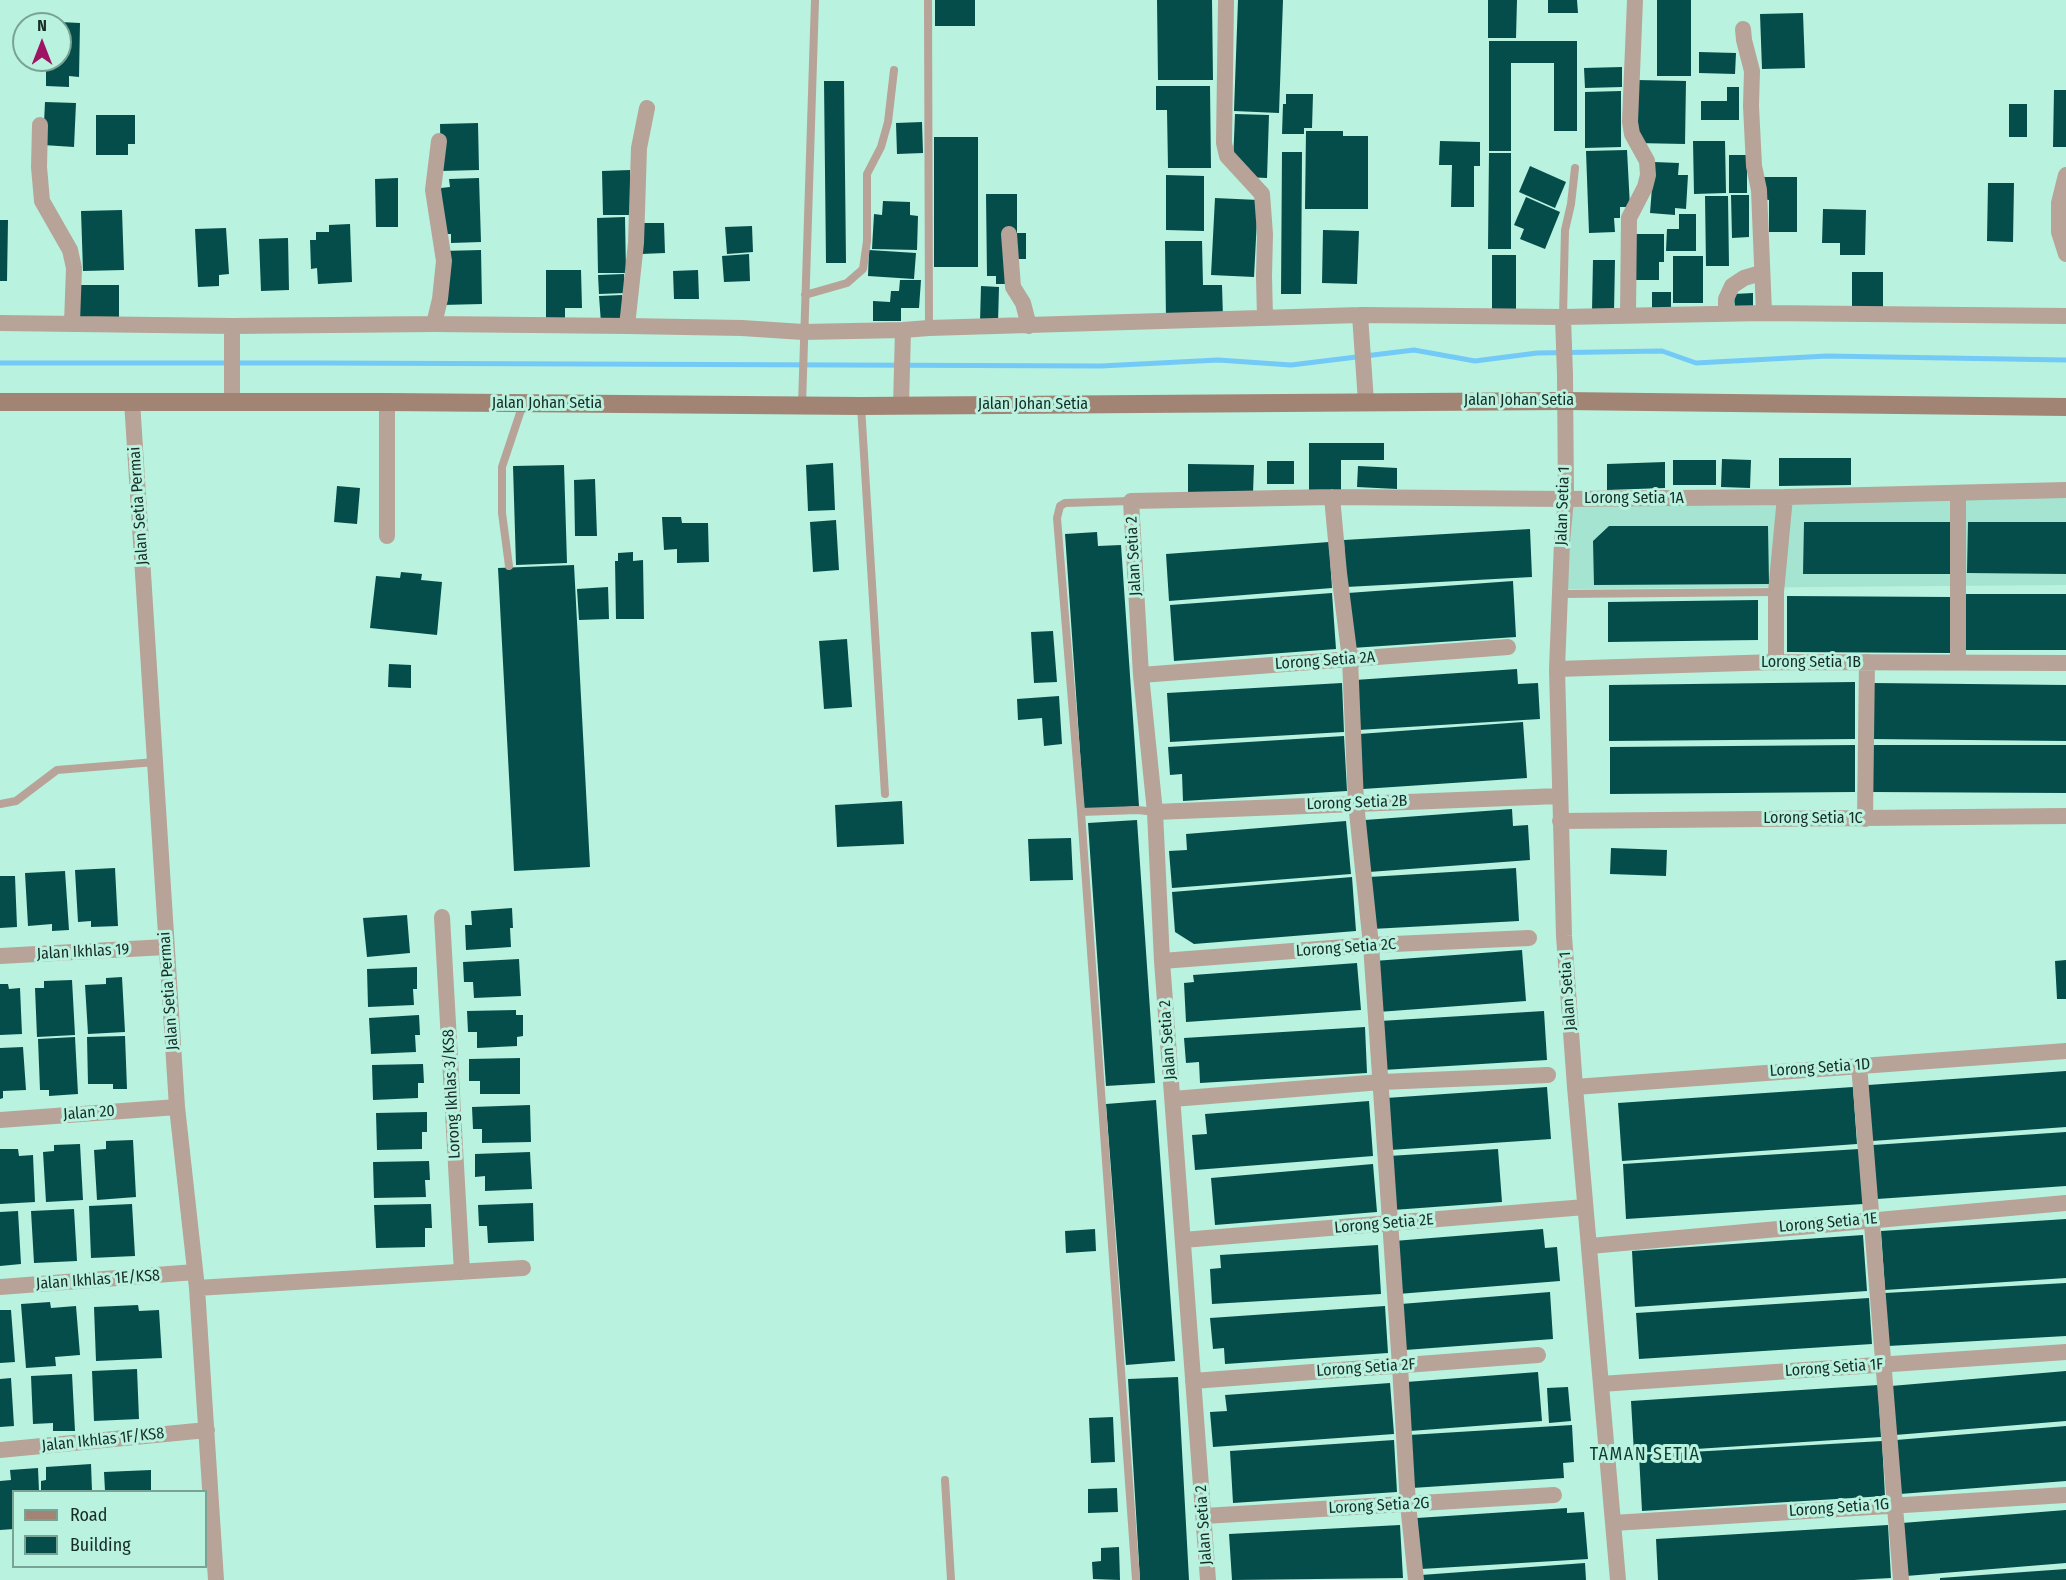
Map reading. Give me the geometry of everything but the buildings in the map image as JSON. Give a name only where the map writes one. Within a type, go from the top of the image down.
[{"type":"main road","name":"Jalan Johan Setia","points":[[0,402],[232,401],[901,406],[1564,401],[2066,407]]},
{"type":"street","points":[[1628,315],[1629,218],[1645,187],[1648,175],[1647,160],[1632,134],[1630,122],[1635,0]]},
{"type":"street","points":[[1226,2],[1224,143],[1227,156],[1262,194],[1265,234],[1265,318]]},
{"type":"street","points":[[1743,28],[1752,71],[1750,106],[1754,166],[1759,190],[1764,313]]},
{"type":"street","points":[[627,326],[636,243],[639,148],[647,108]]},
{"type":"street","points":[[40,125],[39,167],[42,201],[70,250],[74,268],[72,323]]},
{"type":"street","points":[[434,324],[440,299],[444,261],[433,190],[439,141]]},
{"type":"street","points":[[2066,175],[2059,203],[2059,232],[2066,254]]},
{"type":"street","points":[[1009,234],[1013,287],[1023,303],[1029,326]]},
{"type":"street","points":[[1726,313],[1726,299],[1732,286],[1744,278],[1761,273]]},
{"type":"street","points":[[0,323],[72,323],[232,330],[434,324],[627,326],[742,328],[903,337],[929,328],[1265,318],[1564,322],[1628,315],[1726,313],[2066,316]]},
{"type":"street","points":[[1360,321],[1366,402]]},
{"type":"street","name":"Jalan Setia 1","points":[[1564,322],[1566,499],[1557,669],[1564,936],[1618,1580]]},
{"type":"street","points":[[232,330],[232,401]]},
{"type":"street","points":[[901,406],[903,337]]},
{"type":"street","name":"Jalan Setia Permai","points":[[132,401],[177,1107],[196,1280],[216,1580]]},
{"type":"street","points":[[387,402],[387,536]]},
{"type":"street","name":"Lorong Setia 1A","points":[[1131,501],[1332,497],[1785,498],[2066,490]]},
{"type":"street","points":[[1958,493],[1958,662]]},
{"type":"street","points":[[1332,497],[1350,659],[1356,803],[1371,945],[1408,1504],[1416,1580]]},
{"type":"street","points":[[1776,662],[1776,592],[1785,498]]},
{"type":"street","name":"Jalan Setia 2","points":[[1131,501],[1141,675],[1155,812],[1162,961],[1208,1580]]},
{"type":"street","name":"Lorong Setia 2A","points":[[1141,675],[1508,647]]},
{"type":"street","name":"Lorong Setia 1B","points":[[1557,669],[1776,662],[2066,663]]},
{"type":"street","points":[[1865,819],[1867,662]]},
{"type":"street","name":"Lorong Setia 2B","points":[[1155,812],[1559,796]]},
{"type":"street","name":"Lorong Setia 1C","points":[[1560,821],[2066,816]]},
{"type":"street","name":"Lorong Ikhlas 3/KS8","points":[[442,917],[462,1272]]},
{"type":"street","name":"Lorong Setia 2C","points":[[1162,961],[1371,945],[1529,938]]},
{"type":"street","name":"Jalan Ikhlas 19","points":[[0,956],[166,947]]},
{"type":"street","name":"Lorong Setia 1D","points":[[1575,1087],[2066,1051]]},
{"type":"street","points":[[1859,1065],[1901,1580]]},
{"type":"street","points":[[1173,1099],[1381,1082],[1548,1075]]},
{"type":"street","name":"Jalan 20","points":[[0,1120],[177,1107]]},
{"type":"street","name":"Lorong Setia 1E","points":[[1590,1246],[2066,1203]]},
{"type":"street","name":"Lorong Setia 2E","points":[[1183,1240],[1585,1207]]},
{"type":"street","name":"Jalan Ikhlas 1E/KS8","points":[[0,1287],[523,1268]]},
{"type":"street","name":"Lorong Setia 1F","points":[[1601,1384],[2066,1353]]},
{"type":"street","name":"Lorong Setia 2F","points":[[1193,1381],[1538,1355]]},
{"type":"street","name":"Jalan Ikhlas 1F/KS8","points":[[0,1450],[207,1430]]},
{"type":"street","name":"Lorong Setia 2G","points":[[1204,1516],[1554,1495]]},
{"type":"street","name":"Lorong Setia 1G","points":[[1613,1523],[2066,1495]]},
{"type":"lane","points":[[802,405],[815,0]]},
{"type":"lane","points":[[928,0],[929,328]]},
{"type":"lane","points":[[805,295],[847,283],[862,269],[867,242],[867,174],[881,147],[886,130],[894,70]]},
{"type":"lane","points":[[1564,322],[1565,230],[1575,168]]},
{"type":"lane","points":[[509,566],[502,513],[502,467],[524,404]]},
{"type":"lane","points":[[861,406],[885,794]]},
{"type":"lane","points":[[1131,501],[1077,501],[1065,503],[1058,511],[1082,812],[1136,1580]]},
{"type":"lane","points":[[1560,594],[1776,592]]},
{"type":"lane","points":[[0,804],[16,801],[57,770],[155,762]]},
{"type":"lane","points":[[1082,812],[1138,810],[1155,812]]},
{"type":"lane","points":[[945,1480],[951,1580]]},
{"type":"shaded area","points":[[2066,496],[2066,585],[1565,589],[1572,507]]},
{"type":"waterway","points":[[0,363],[1101,366],[1218,360],[1291,365],[1414,350],[1475,361],[1537,353],[1662,351],[1696,363],[1827,356],[2066,360]]},
{"type":"district","name":"TAMAN SETIA","points":[[1645,1455]]}]
